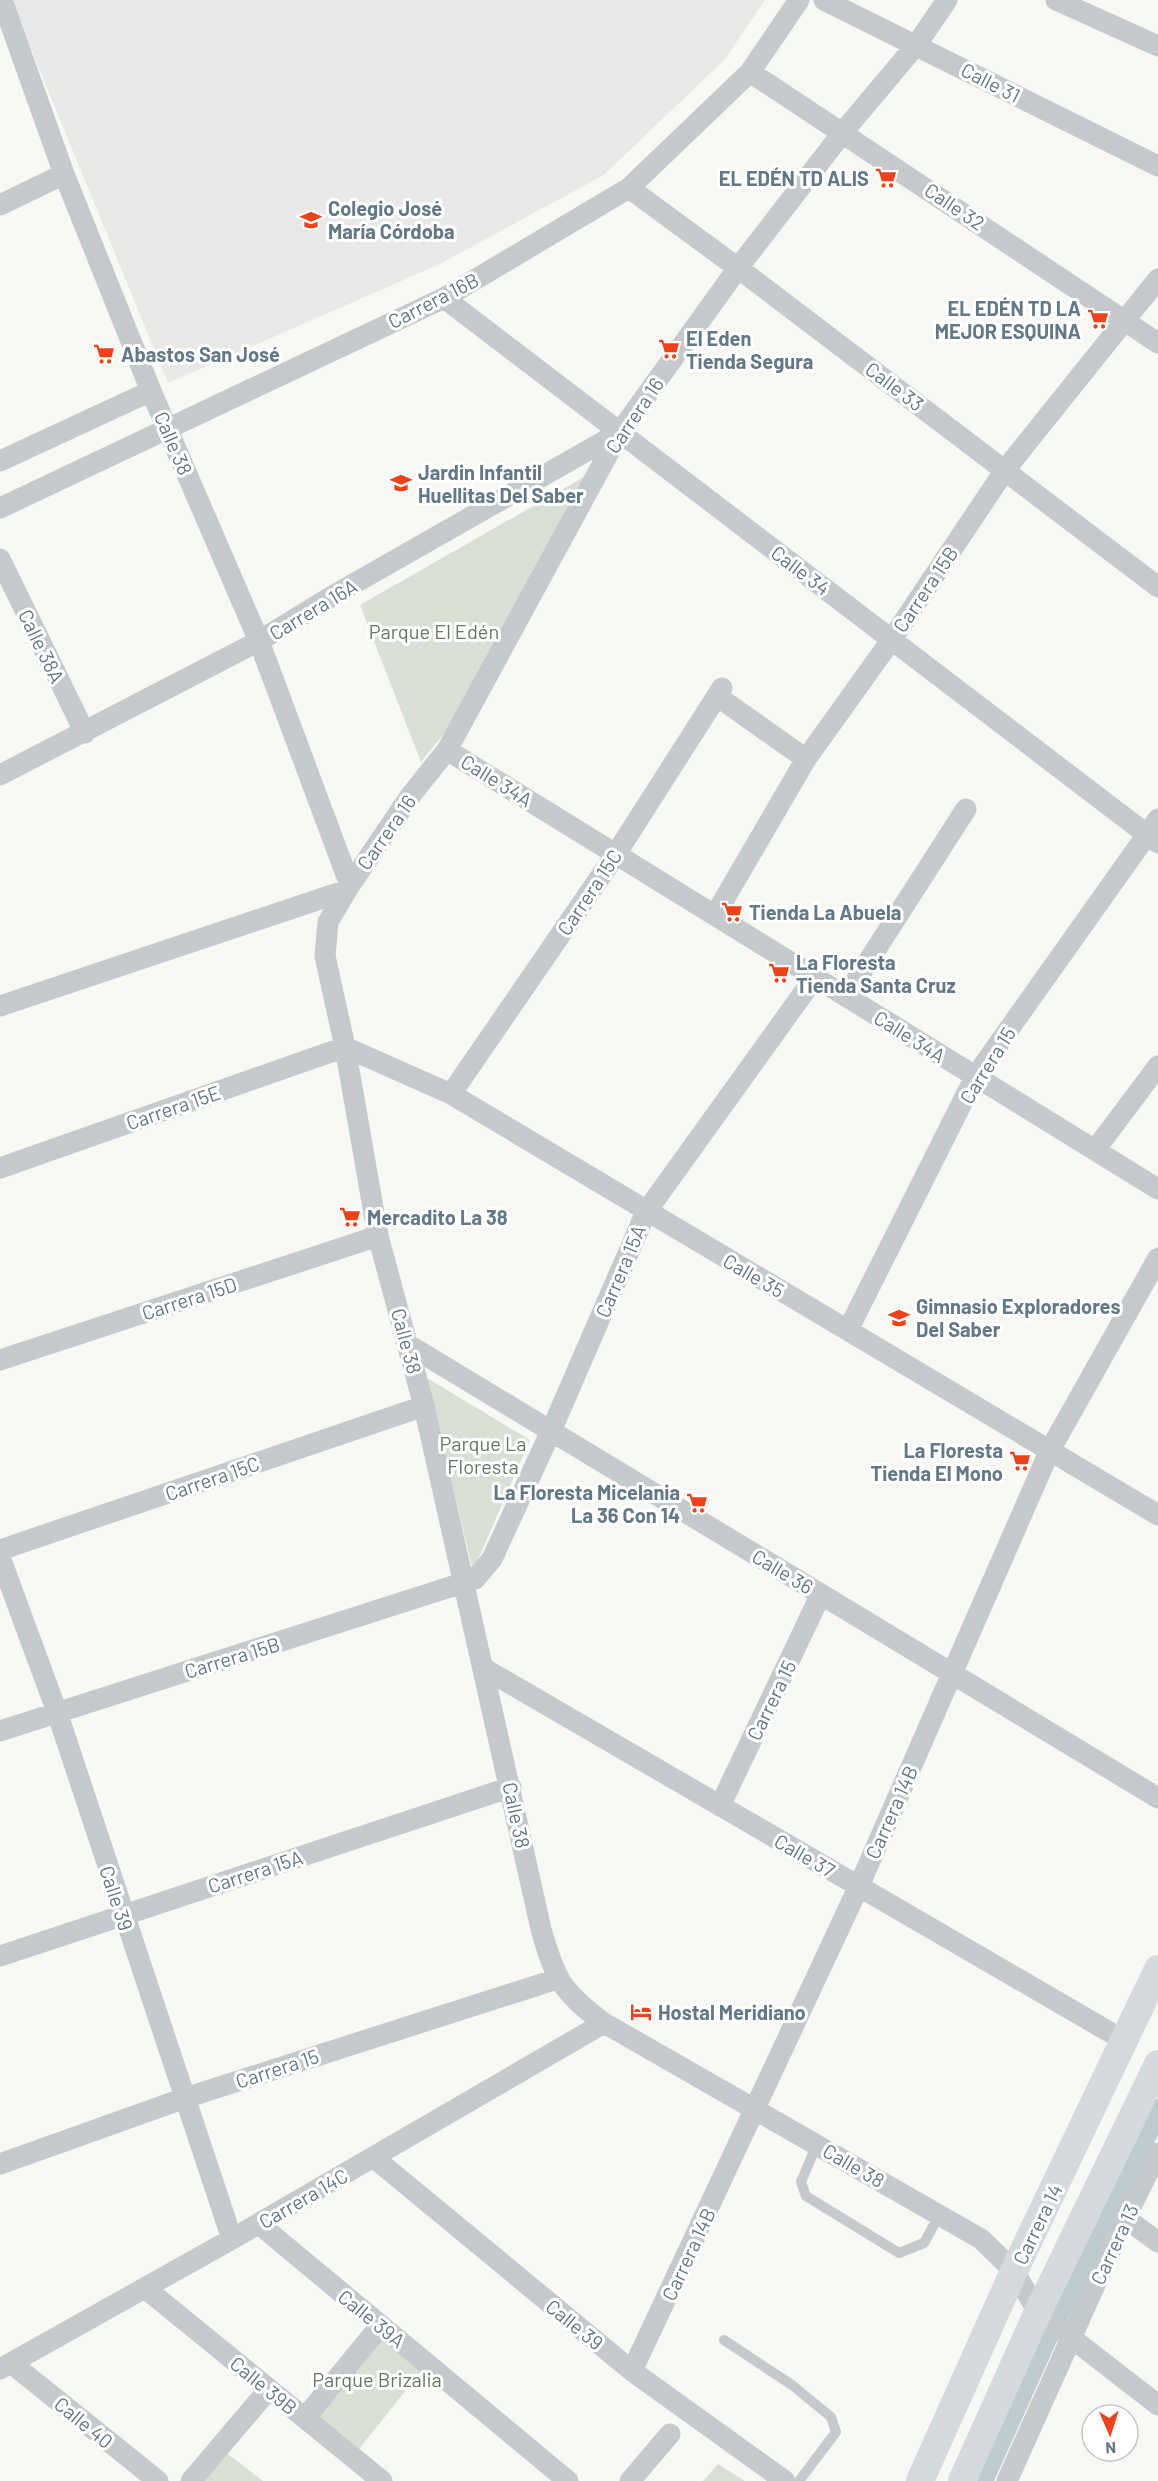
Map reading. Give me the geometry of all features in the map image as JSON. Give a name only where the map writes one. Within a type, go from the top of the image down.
[{"type":"main road","name":"Carrera 14","points":[[920,2481],[1014,2271],[1158,1969]]},
{"type":"main road","name":"Carrera 14","points":[[962,2481],[1057,2326],[1158,2064]]},
{"type":"street","name":"Calle 38","points":[[2,0],[64,174],[151,391],[259,641],[348,888]]},
{"type":"street","name":"Carrera 16B","points":[[0,508],[167,427],[444,298],[629,188],[750,72],[799,0]]},
{"type":"street","name":"Calle 31","points":[[824,0],[1158,166]]},
{"type":"street","name":"Carrera 16","points":[[328,922],[348,888],[411,795],[447,750],[620,432],[738,268],[843,132],[917,45],[947,0]]},
{"type":"street","points":[[1056,0],[1158,46]]},
{"type":"street","name":"Calle 32","points":[[750,72],[1127,320],[1158,343]]},
{"type":"street","points":[[0,205],[64,174]]},
{"type":"street","name":"Calle 33","points":[[629,188],[738,268],[1158,588]]},
{"type":"street","name":"Carrera 15B","points":[[715,915],[806,759],[892,639],[1005,470],[1158,279]]},
{"type":"street","name":"Calle 34","points":[[444,298],[892,639],[1154,832]]},
{"type":"street","points":[[0,461],[151,391]]},
{"type":"street","name":"Carrera 16A","points":[[0,775],[259,641],[334,595],[620,432]]},
{"type":"street","name":"Calle 38A","points":[[0,559],[85,733]]},
{"type":"street","name":"Carrera 15C","points":[[451,1094],[616,854],[719,692],[806,759]]},
{"type":"street","name":"Calle 34A","points":[[447,750],[1158,1189]]},
{"type":"street","points":[[846,996],[966,808]]},
{"type":"street","name":"Carrera 15","points":[[848,1330],[975,1077],[1154,832]]},
{"type":"street","name":"Carrera 16","points":[[0,1006],[348,888]]},
{"type":"street","name":"Calle 38","points":[[328,922],[325,956],[345,1047],[378,1236],[424,1406],[541,1929],[557,1978],[581,2006],[604,2023],[981,2239],[1014,2271],[1057,2326],[1158,2405]]},
{"type":"street","name":"Carrera 15A","points":[[465,1584],[475,1579],[492,1559],[551,1431],[646,1212],[815,977]]},
{"type":"street","name":"Calle 35","points":[[345,1047],[451,1094],[1158,1515]]},
{"type":"street","name":"Carrera 15E","points":[[0,1168],[345,1047]]},
{"type":"street","points":[[1095,1150],[1158,1066]]},
{"type":"street","name":"Carrera 15D","points":[[0,1360],[378,1236]]},
{"type":"street","name":"Carrera 14B","points":[[632,2371],[859,1886],[1050,1450],[1158,1258]]},
{"type":"street","name":"Calle 36","points":[[407,1344],[1158,1798]]},
{"type":"street","name":"Carrera 15C","points":[[0,1550],[424,1406]]},
{"type":"street","name":"Calle 39","points":[[0,1557],[57,1712],[232,2239]]},
{"type":"street","name":"Carrera 15B","points":[[0,1731],[465,1584]]},
{"type":"street","name":"Carrera 15","points":[[720,1806],[821,1594]]},
{"type":"street","name":"Calle 37","points":[[484,1669],[1125,2041]]},
{"type":"street","name":"Carrera 15A","points":[[0,1956],[511,1787]]},
{"type":"street","name":"Carrera 15","points":[[0,2164],[185,2098],[557,1978]]},
{"type":"street","name":"Carrera 14C","points":[[5,2366],[259,2224],[604,2023]]},
{"type":"street","name":"Carrera 13","points":[[1007,2481],[1057,2326],[1125,2218],[1158,2153]]},
{"type":"street","name":"Calle 39","points":[[373,2157],[632,2371],[785,2481]]},
{"type":"street","points":[[1125,2218],[1158,2242]]},
{"type":"street","name":"Calle 39A","points":[[259,2224],[568,2481]]},
{"type":"street","name":"Calle 39B","points":[[145,2288],[305,2418],[370,2477]]},
{"type":"street","points":[[305,2418],[380,2326]]},
{"type":"street","name":"Calle 40","points":[[5,2366],[158,2481]]},
{"type":"street","points":[[191,2481],[269,2389]]},
{"type":"street","points":[[630,2481],[670,2434]]},
{"type":"lane","points":[[817,2144],[801,2182],[806,2196],[899,2253],[924,2243],[940,2214]]},
{"type":"lane","points":[[724,2340],[792,2385],[831,2417],[836,2432],[799,2481]]},
{"type":"shaded area","name":"Colegio José María Córdoba","points":[[11,0],[765,0],[725,59],[604,175],[440,264],[168,383]]},
{"type":"green space","name":"Parque El Edén","points":[[584,477],[449,727],[421,762],[360,605]]},
{"type":"green space","name":"Parque La Floresta","points":[[427,1378],[530,1440],[473,1571]]},
{"type":"green space","name":"Parque Brizalia","points":[[377,2333],[423,2369],[355,2454],[311,2417]]},
{"type":"green space","points":[[224,2451],[263,2481],[199,2481]]},
{"type":"green space","points":[[718,2464],[745,2481],[703,2481]]},
{"type":"waterway","points":[[982,2481],[1045,2341],[1158,2110]]},
{"type":"place","name":"EL EDÉN TD ALIS","points":[[886,178]]},
{"type":"place","name":"Colegio José María Córdoba","points":[[311,220]]},
{"type":"place","name":"EL EDÉN TD LA MEJOR ESQUINA","points":[[1098,319]]},
{"type":"place","name":"El Eden Tienda Segura","points":[[669,349]]},
{"type":"place","name":"Abastos San José","points":[[104,354]]},
{"type":"place","name":"Jardin Infantil Huellitas Del Saber","points":[[401,483]]},
{"type":"place","name":"Tienda La Abuela","points":[[732,912]]},
{"type":"place","name":"La Floresta Tienda Santa Cruz","points":[[779,973]]},
{"type":"place","name":"Mercadito La 38","points":[[350,1217]]},
{"type":"place","name":"Gimnasio Exploradores Del Saber","points":[[899,1318]]},
{"type":"place","name":"La Floresta Tienda El Mono","points":[[1020,1461]]},
{"type":"place","name":"La Floresta Micelania La 36 Con 14","points":[[697,1503]]},
{"type":"place","name":"Hostal Meridiano","points":[[641,2012]]}]
